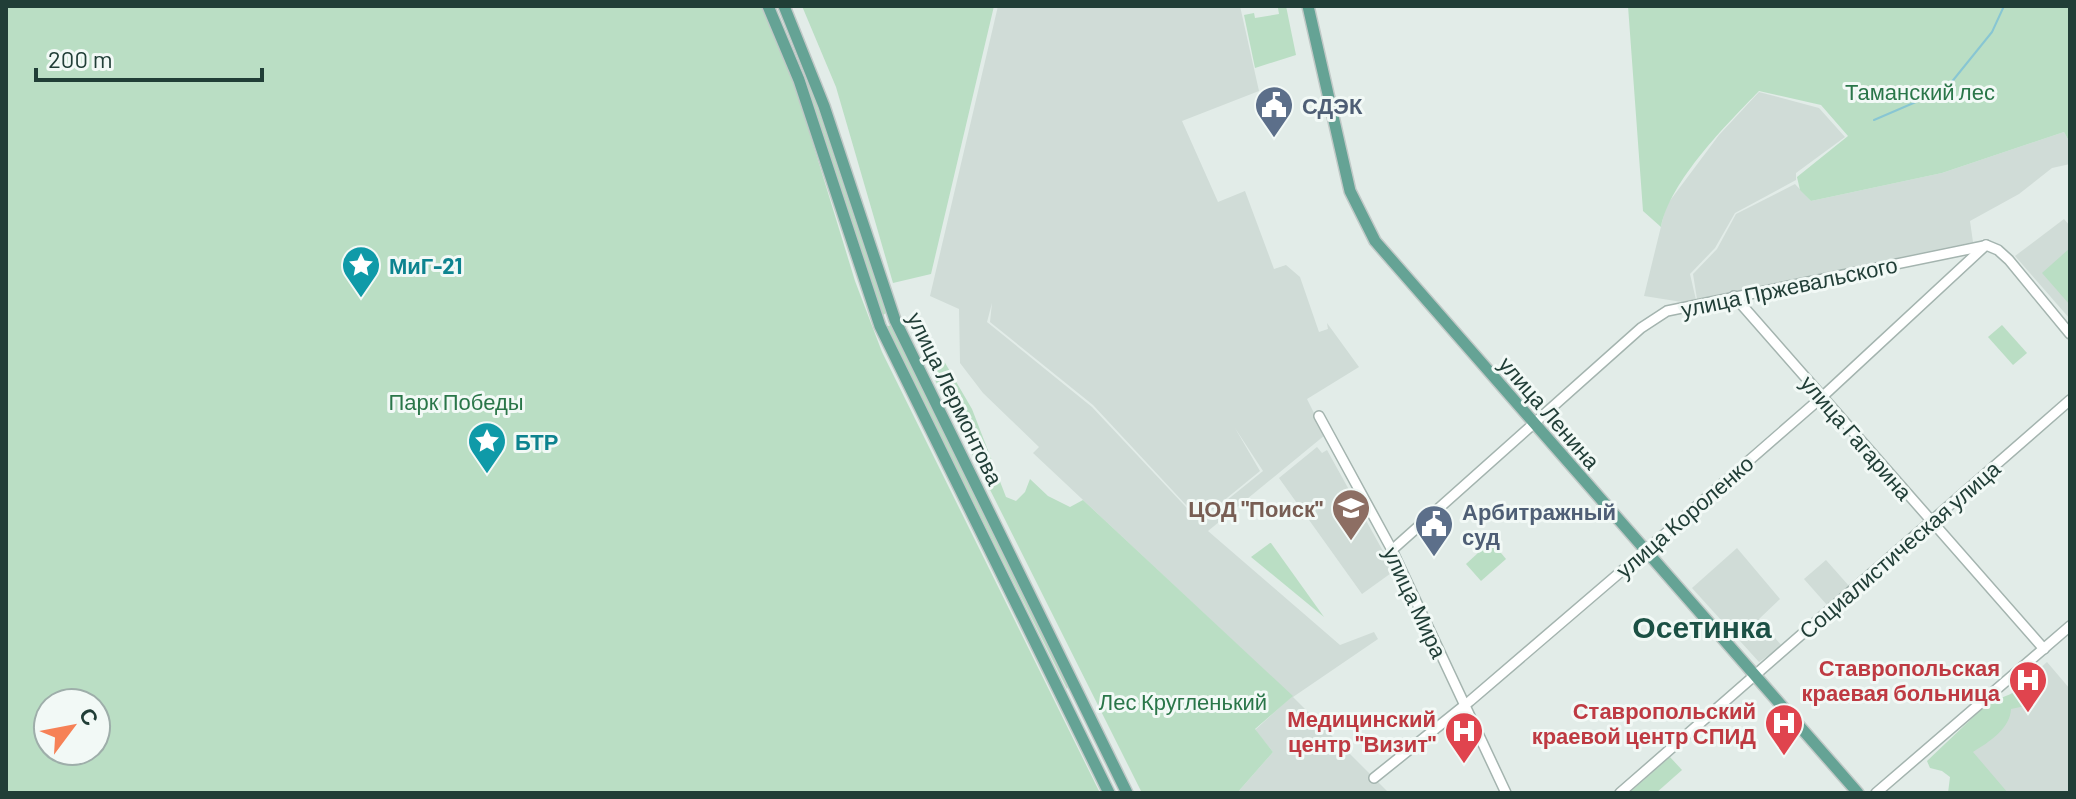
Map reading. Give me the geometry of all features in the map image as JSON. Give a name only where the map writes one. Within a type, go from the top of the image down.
[{"type":"main road","name":"улица Лермонтова","points":[[768,6],[799,80],[880,326],[1109,793]]},
{"type":"main road","name":"улица Лермонтова","points":[[784,6],[813,75],[895,320],[1127,793]]},
{"type":"main road","name":"улица Ленина","points":[[1308,6],[1343,164],[1365,225],[1387,257],[1858,793]]},
{"type":"main road","points":[[799,80],[813,75]]},
{"type":"main road","points":[[1062,696],[1077,687]]},
{"type":"street","name":"улица Пржевальского","points":[[1392,550],[1653,318],[1684,305],[1986,245]]},
{"type":"street","points":[[1986,245],[2009,260],[2070,334]]},
{"type":"street","name":"улица Короленко","points":[[1374,778],[1465,704],[1822,397],[1986,245]]},
{"type":"street","name":"улица Гагарина","points":[[1734,296],[2044,649]]},
{"type":"street","name":"Социалистическая улица","points":[[1620,793],[2070,400]]},
{"type":"street","name":"улица Мира","points":[[1319,416],[1392,550],[1506,793]]},
{"type":"street","points":[[1876,793],[2070,626]]},
{"type":"shaded area","points":[[998,6],[1240,6],[1259,91],[1182,121],[1218,202],[1245,191],[1274,269],[1286,265],[1300,277],[1319,332],[1328,329],[1327,323],[1359,367],[1307,399],[1325,435],[1208,531],[1340,645],[1374,632],[1378,639],[1293,697],[1389,793],[1237,793],[1273,752],[1255,730],[1292,696],[1033,453],[1039,447],[983,393],[960,363],[959,309],[930,296]],"holes":[[[992,303],[990,322],[1093,405],[1200,520],[1260,471],[1235,428],[1263,471],[1200,522],[1092,407],[987,322]]]},
{"type":"shaded area","points":[[1759,92],[1819,108],[1845,137],[1796,173],[1796,180],[1735,213],[1715,248],[1690,274],[1696,300],[1682,302],[1644,296],[1666,206],[1719,135]]},
{"type":"shaded area","points":[[2064,132],[2070,143],[2070,164],[2052,168],[2019,194],[1970,221],[1973,242],[1697,299],[1693,274],[1717,249],[1736,214],[1795,184],[1811,201],[1942,173]]},
{"type":"shaded area","points":[[2064,219],[2070,226],[2070,319],[2015,256]]},
{"type":"shaded area","name":"ЦОД \"Поиск\"","points":[[1317,447],[1322,453],[1327,450],[1394,571],[1362,594],[1279,478]]},
{"type":"shaded area","points":[[1737,548],[1780,599],[1759,619],[1782,646],[1759,662],[1692,588]]},
{"type":"shaded area","points":[[1826,560],[1849,586],[1827,605],[1804,579]]},
{"type":"shaded area","name":"Ставропольская краевая больница","points":[[2047,662],[2070,689],[2070,793],[2003,793],[1958,740]]},
{"type":"green space","name":"Парк Победы","points":[[6,6],[761,6],[795,85],[855,281],[882,352],[1100,793],[6,793]]},
{"type":"green space","points":[[802,6],[994,6],[931,274],[893,283],[836,87]]},
{"type":"green space","points":[[1286,6],[1296,55],[1255,68],[1244,15],[1254,13],[1255,18],[1279,14],[1278,8]]},
{"type":"green space","name":"Таманский лес","points":[[1628,6],[2070,6],[2070,143],[2064,132],[1942,173],[1811,201],[1800,190],[1797,177],[1848,136],[1821,105],[1759,91],[1687,173],[1666,209],[1661,227],[1643,211]]},
{"type":"green space","points":[[809,82],[886,313],[883,315],[805,83]]},
{"type":"green space","points":[[2070,248],[2070,305],[2042,273]]},
{"type":"green space","points":[[891,325],[1068,686],[1067,689],[886,327]]},
{"type":"green space","points":[[2002,325],[2027,353],[2013,365],[1988,337]]},
{"type":"green space","name":"Лес Кругленький","points":[[934,344],[972,409],[1006,497],[1016,501],[1025,492],[1030,479],[1048,496],[1070,507],[1083,500],[1293,696],[1255,729],[1273,752],[1237,793],[1142,793],[920,350]]},
{"type":"green space","points":[[1491,541],[1506,559],[1481,581],[1466,564]]},
{"type":"green space","points":[[1271,543],[1324,617],[1251,557]]},
{"type":"green space","points":[[2021,690],[2030,696],[2030,705],[2011,709],[2003,729],[1973,752],[2008,793],[1948,793],[1950,777],[1930,768],[1927,761],[1988,703]]},
{"type":"green space","points":[[1670,757],[1682,770],[1656,793],[1629,793]]},
{"type":"waterway","points":[[1874,120],[1946,89],[1992,32],[2004,6]]},
{"type":"place","name":"СДЭК","points":[[1274,139]]},
{"type":"place","name":"МиГ-21","points":[[361,299]]},
{"type":"place","name":"БТР","points":[[487,475]]},
{"type":"place","name":"ЦОД \"Поиск\"","points":[[1351,542]]},
{"type":"place","name":"Арбитражный суд","points":[[1434,558]]},
{"type":"place","name":"Ставропольская краевая больница","points":[[2028,714]]},
{"type":"place","name":"Ставропольский краевой центр СПИД","points":[[1784,757]]},
{"type":"place","name":"Медицинский центр \"Визит\"","points":[[1464,765]]},
{"type":"district","name":"Осетинка","points":[[1702,626]]}]
